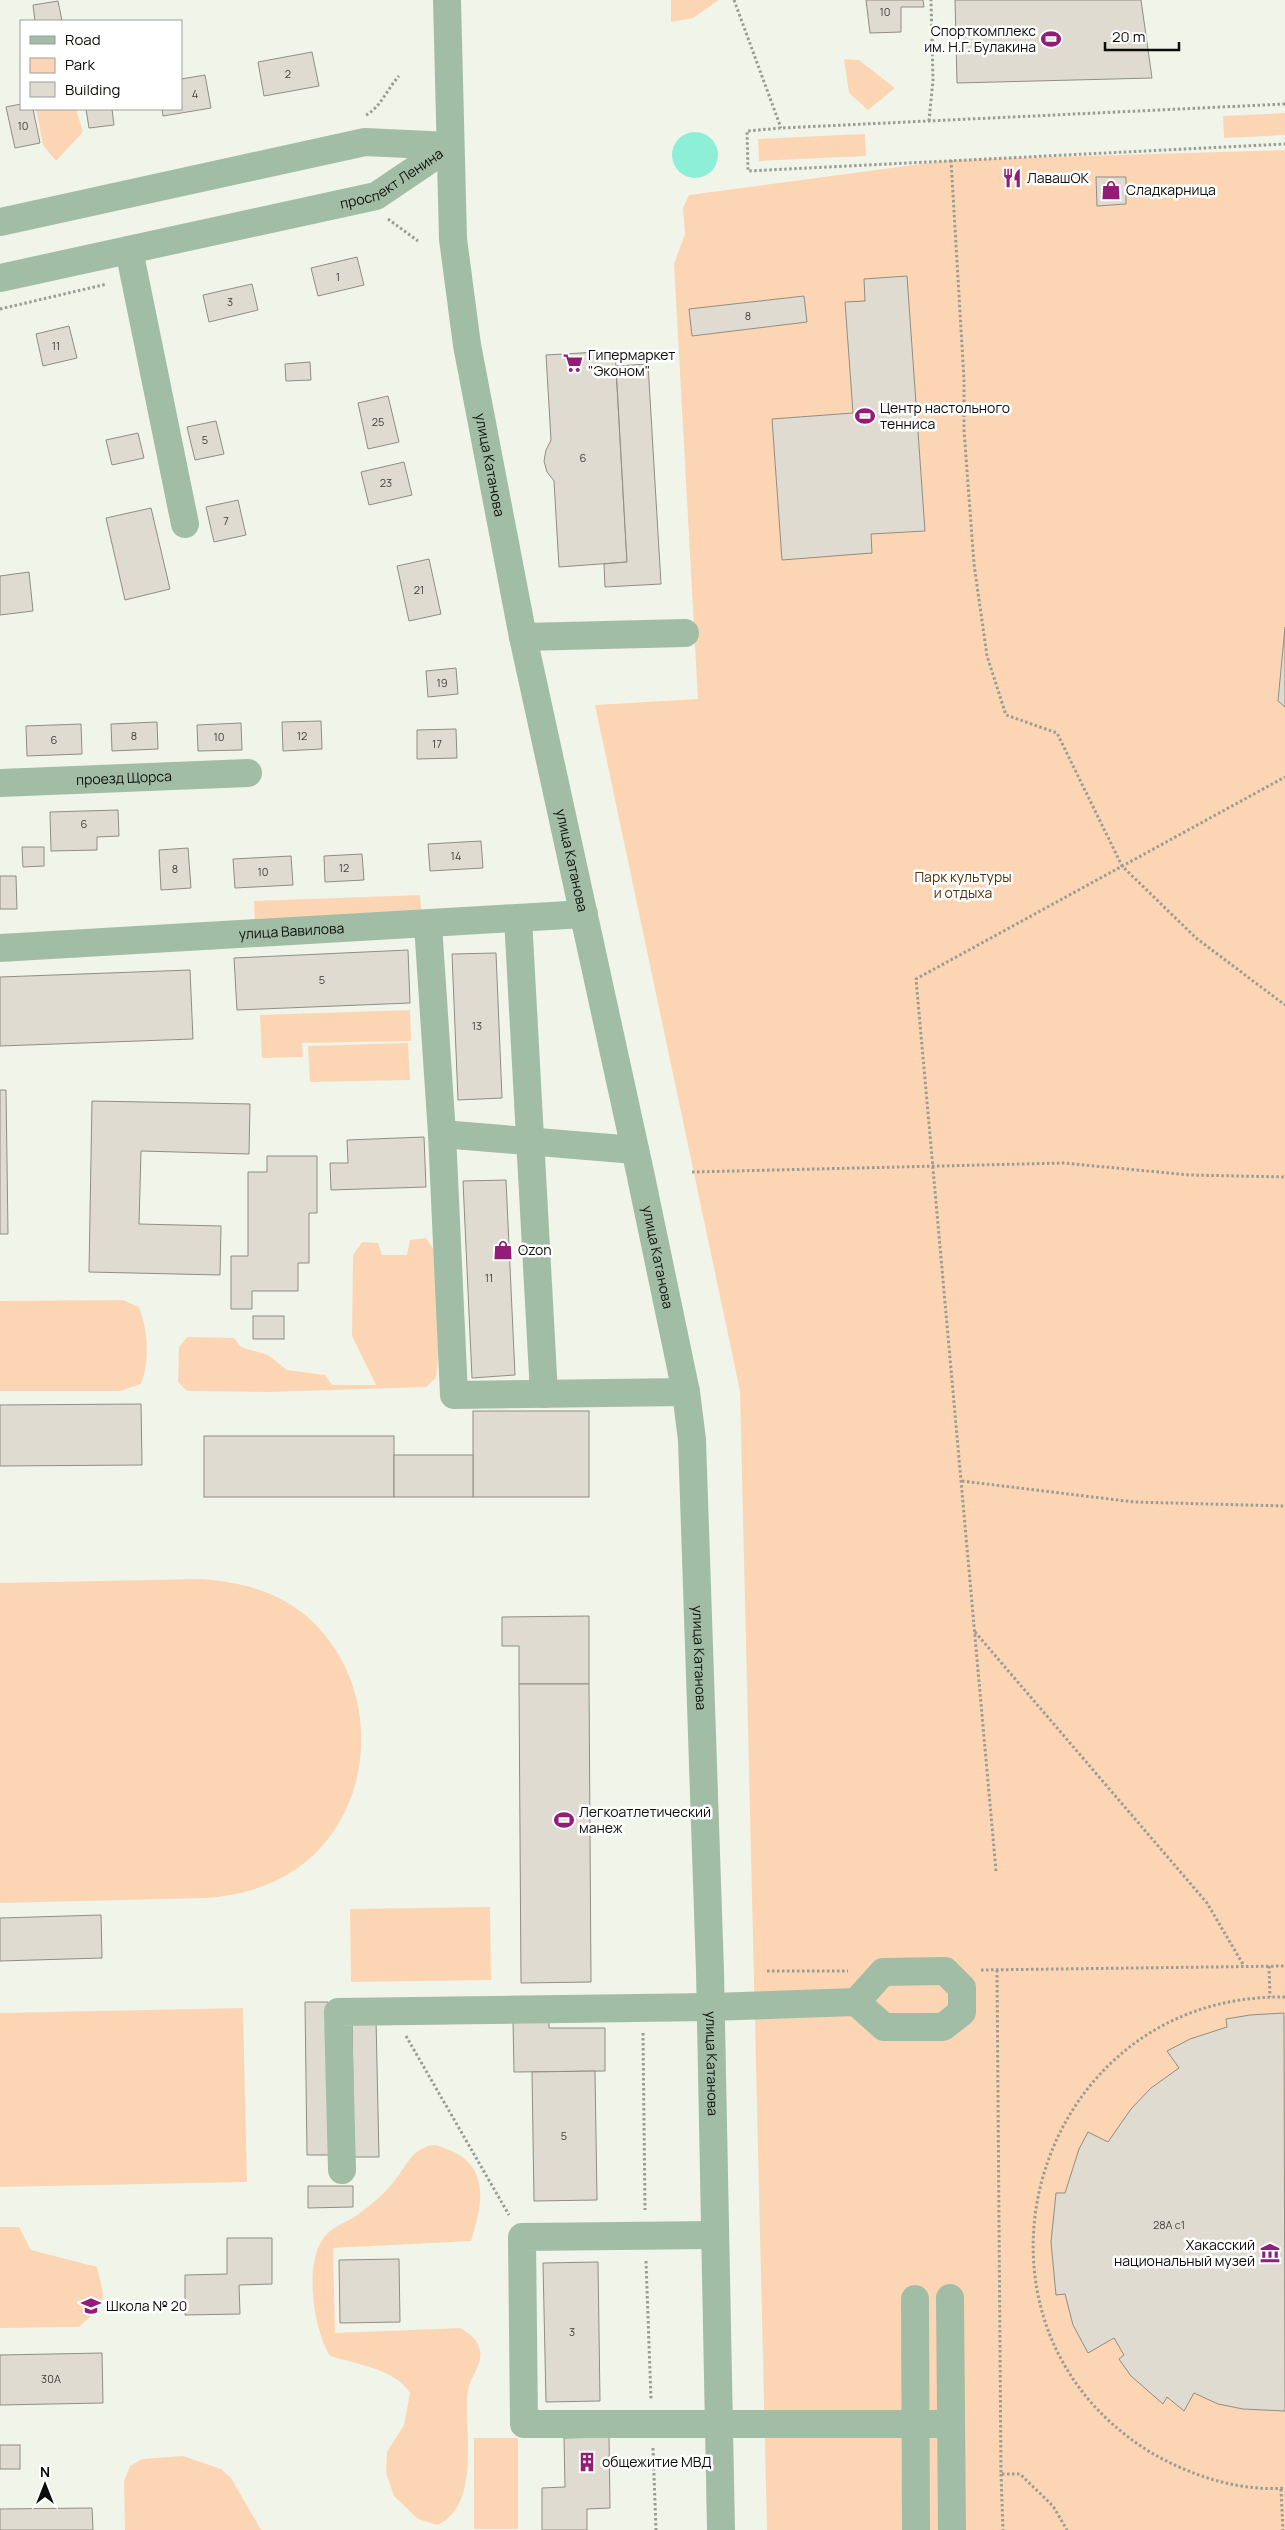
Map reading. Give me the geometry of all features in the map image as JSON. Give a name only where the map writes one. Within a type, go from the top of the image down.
[{"type":"street","name":"улица Катанова","points":[[447,0],[453,239],[466,345],[523,638],[686,1392],[692,1440],[710,2007],[721,2530]]},
{"type":"street","name":"проспект Ленина","points":[[0,222],[365,142],[450,146]]},
{"type":"street","name":"проспект Ленина","points":[[0,278],[376,196],[450,146]]},
{"type":"street","points":[[129,250],[185,524]]},
{"type":"street","points":[[523,638],[685,633]]},
{"type":"street","name":"проезд Щорса","points":[[0,782],[248,773]]},
{"type":"street","name":"улица Вавилова","points":[[0,948],[428,925],[584,914]]},
{"type":"street","points":[[518,918],[544,1394]]},
{"type":"street","points":[[428,925],[442,1134],[454,1395],[686,1392]]},
{"type":"street","points":[[442,1134],[635,1150]]},
{"type":"street","points":[[342,2170],[338,2012],[642,2009],[856,2002],[884,2027],[943,2027],[962,2012],[962,1988],[945,1971],[883,1972],[856,2002]]},
{"type":"street","points":[[714,2235],[522,2237],[524,2424],[951,2424]]},
{"type":"street","points":[[950,2298],[952,2530]]},
{"type":"street","points":[[915,2299],[914,2424],[916,2530]]},
{"type":"path","points":[[734,0],[781,128]]},
{"type":"path","points":[[929,121],[933,80],[931,0]]},
{"type":"path","points":[[361,117],[375,110],[390,86],[400,76]]},
{"type":"path","points":[[1285,104],[747,131],[748,170],[1285,144]]},
{"type":"path","points":[[951,160],[964,380],[964,430],[974,564],[987,656],[1006,715],[1057,733],[1122,866],[1196,938],[1285,1005]]},
{"type":"path","points":[[382,215],[418,242]]},
{"type":"path","points":[[996,1871],[935,1167],[916,979],[1285,777]]},
{"type":"path","points":[[692,1172],[1063,1163],[1190,1175],[1285,1177]]},
{"type":"path","points":[[962,1481],[1134,1502],[1285,1506]]},
{"type":"path","points":[[975,1632],[1207,1903],[1244,1966]]},
{"type":"path","points":[[1270,1966],[1270,1997]]},
{"type":"path","points":[[945,1971],[1285,1966]]},
{"type":"path","points":[[997,1970],[1003,2530]]},
{"type":"path","points":[[767,1971],[883,1972]]},
{"type":"path","points":[[1282,2530],[1283,2489],[1250,2487],[1191,2472],[1156,2456],[1113,2424],[1087,2396],[1058,2351],[1038,2294],[1033,2241],[1036,2202],[1043,2173],[1054,2144],[1076,2104],[1105,2068],[1134,2044],[1181,2017],[1239,2000],[1285,1997]]},
{"type":"path","points":[[642,2009],[646,2236],[656,2530]]},
{"type":"path","points":[[392,2012],[522,2237]]},
{"type":"path","points":[[1001,2474],[1020,2474],[1053,2506],[1068,2530]]},
{"type":"green space","points":[[671,0],[719,0],[693,18],[671,22]]},
{"type":"green space","points":[[844,59],[859,60],[895,88],[868,110],[849,93]]},
{"type":"green space","points":[[36,110],[76,110],[83,132],[56,161],[43,145]]},
{"type":"green space","points":[[1285,113],[1285,135],[1224,138],[1223,116]]},
{"type":"green space","points":[[865,134],[866,156],[759,161],[758,139]]},
{"type":"green space","name":"Парк культуры и отдыха","points":[[1285,150],[1285,2530],[767,2530],[740,1391],[595,705],[698,699],[674,264],[685,234],[683,208],[689,195],[951,160]]},
{"type":"green space","points":[[420,895],[422,918],[255,925],[254,901]]},
{"type":"green space","points":[[410,1010],[411,1041],[302,1043],[303,1057],[262,1058],[260,1015]]},
{"type":"green space","points":[[408,1043],[410,1080],[310,1082],[308,1046]]},
{"type":"green space","points":[[426,1238],[437,1254],[438,1359],[436,1378],[426,1387],[268,1392],[187,1391],[178,1382],[179,1347],[187,1337],[234,1338],[241,1347],[268,1355],[287,1370],[325,1375],[332,1385],[376,1385],[352,1336],[353,1255],[362,1242],[378,1243],[382,1255],[407,1255],[410,1240]]},
{"type":"green space","points":[[123,1300],[139,1307],[144,1325],[147,1356],[141,1384],[120,1391],[0,1391],[0,1301]]},
{"type":"green space","points":[[216,1580],[261,1590],[289,1603],[314,1623],[339,1655],[354,1691],[361,1729],[359,1768],[348,1804],[329,1838],[302,1865],[266,1885],[236,1894],[207,1898],[0,1903],[0,1583]]},
{"type":"green space","points":[[490,1907],[491,1980],[351,1982],[350,1909]]},
{"type":"green space","points":[[243,2008],[247,2182],[0,2187],[0,2013]]},
{"type":"green space","points":[[435,2145],[453,2152],[466,2160],[474,2170],[479,2182],[479,2209],[471,2241],[333,2248],[335,2333],[460,2328],[476,2341],[479,2347],[479,2364],[468,2390],[468,2465],[465,2484],[460,2501],[451,2515],[437,2525],[418,2519],[394,2496],[386,2473],[387,2452],[404,2425],[410,2393],[395,2378],[385,2373],[374,2368],[330,2356],[319,2329],[313,2293],[315,2258],[320,2244],[328,2233],[351,2219],[378,2198],[392,2184],[410,2159],[420,2149]]},
{"type":"green space","points":[[0,2227],[19,2227],[31,2250],[97,2267],[103,2296],[102,2302],[95,2312],[79,2327],[0,2328]]},
{"type":"green space","points":[[474,2438],[518,2438],[518,2529],[474,2529]]},
{"type":"green space","points":[[183,2456],[221,2469],[231,2478],[261,2530],[125,2530],[124,2481],[130,2466],[142,2459]]},
{"type":"water","points":[[700,132],[704,133],[714,142],[717,146],[717,164],[708,174],[700,178],[690,178],[682,174],[673,164],[672,150],[676,142],[686,133]]},
{"type":"building","points":[[866,0],[923,0],[924,7],[901,7],[901,32],[870,33]]},
{"type":"building","name":"Спорткомплекс им. Н.Г. Булакина","points":[[955,0],[1141,0],[1152,78],[957,83]]},
{"type":"building","points":[[58,1],[62,20],[35,20],[33,5]]},
{"type":"building","points":[[312,52],[319,86],[264,96],[258,62]]},
{"type":"building","points":[[205,75],[211,108],[163,116],[162,110],[182,110],[182,79]]},
{"type":"building","points":[[20,104],[20,110],[33,110],[40,143],[15,148],[6,107]]},
{"type":"building","points":[[86,110],[112,110],[114,125],[89,128]]},
{"type":"building","name":"Сладкарница","points":[[1096,177],[1126,177],[1126,204],[1097,206]]},
{"type":"building","points":[[357,257],[364,285],[318,296],[311,268]]},
{"type":"building","name":"Центр настольного тенниса","points":[[907,276],[925,531],[871,534],[872,553],[782,560],[772,419],[853,413],[845,302],[865,301],[864,279]]},
{"type":"building","points":[[252,284],[258,310],[209,322],[203,295]]},
{"type":"building","points":[[804,296],[807,322],[692,336],[689,309]]},
{"type":"building","points":[[69,326],[77,358],[43,366],[36,334]]},
{"type":"building","points":[[615,351],[627,562],[559,567],[554,481],[547,472],[544,461],[546,450],[551,440],[546,355]]},
{"type":"building","points":[[310,362],[311,380],[286,381],[285,364]]},
{"type":"building","points":[[648,364],[661,584],[605,587],[604,564],[627,562],[616,366]]},
{"type":"building","points":[[388,396],[399,442],[368,449],[358,403]]},
{"type":"building","points":[[216,421],[224,454],[195,460],[187,427]]},
{"type":"building","points":[[138,433],[144,458],[112,465],[106,440]]},
{"type":"building","points":[[404,462],[412,495],[369,505],[361,472]]},
{"type":"building","points":[[238,500],[246,535],[214,542],[206,507]]},
{"type":"building","points":[[151,508],[170,589],[125,600],[106,518]]},
{"type":"building","points":[[429,559],[441,614],[409,621],[397,566]]},
{"type":"building","points":[[29,572],[33,611],[0,615],[0,576]]},
{"type":"building","points":[[1285,627],[1285,707],[1278,701]]},
{"type":"building","points":[[456,668],[458,694],[428,697],[426,671]]},
{"type":"building","points":[[321,721],[322,749],[283,751],[282,722]]},
{"type":"building","points":[[157,722],[158,749],[112,751],[111,724]]},
{"type":"building","points":[[241,723],[242,750],[198,751],[197,725]]},
{"type":"building","points":[[81,724],[82,754],[27,756],[26,726]]},
{"type":"building","points":[[456,729],[457,758],[417,759],[417,730]]},
{"type":"building","points":[[118,810],[119,836],[97,837],[97,850],[51,851],[50,812]]},
{"type":"building","points":[[481,841],[483,868],[430,871],[428,844]]},
{"type":"building","points":[[22,847],[44,847],[44,866],[23,867]]},
{"type":"building","points":[[188,848],[191,888],[161,890],[159,850]]},
{"type":"building","points":[[362,854],[364,880],[325,882],[324,856]]},
{"type":"building","points":[[291,856],[293,885],[235,888],[233,859]]},
{"type":"building","points":[[0,876],[16,876],[17,909],[0,909]]},
{"type":"building","points":[[408,950],[410,1003],[237,1010],[234,958]]},
{"type":"building","points":[[496,953],[502,1098],[458,1100],[452,954]]},
{"type":"building","points":[[190,970],[193,1039],[0,1046],[0,977]]},
{"type":"building","points":[[0,1090],[6,1090],[8,1234],[0,1234]]},
{"type":"building","points":[[92,1101],[250,1104],[249,1154],[141,1151],[139,1224],[221,1226],[220,1275],[89,1272]]},
{"type":"building","points":[[424,1137],[426,1187],[331,1190],[330,1163],[348,1163],[347,1140]]},
{"type":"building","points":[[267,1156],[317,1156],[317,1213],[309,1213],[309,1263],[298,1263],[298,1291],[252,1291],[252,1309],[231,1309],[231,1256],[248,1256],[248,1172],[267,1172]]},
{"type":"building","points":[[506,1180],[515,1375],[472,1378],[463,1181]]},
{"type":"building","points":[[253,1316],[284,1316],[284,1339],[253,1339]]},
{"type":"building","points":[[141,1404],[142,1465],[0,1466],[0,1405]]},
{"type":"building","points":[[473,1411],[589,1411],[589,1497],[473,1497]]},
{"type":"building","points":[[204,1436],[394,1436],[394,1497],[204,1497]]},
{"type":"building","points":[[394,1455],[473,1455],[473,1497],[394,1497]]},
{"type":"building","points":[[589,1616],[589,1684],[519,1684],[519,1646],[502,1646],[502,1617]]},
{"type":"building","points":[[519,1684],[589,1684],[591,1982],[521,1983]]},
{"type":"building","points":[[101,1915],[102,1958],[0,1961],[0,1918]]},
{"type":"building","points":[[305,2002],[328,2002],[330,2155],[307,2155]]},
{"type":"building","points":[[1284,2013],[1285,2411],[1243,2409],[1218,2404],[1194,2393],[1184,2411],[1167,2397],[1163,2404],[1131,2376],[1119,2359],[1124,2355],[1114,2338],[1088,2353],[1073,2325],[1065,2294],[1056,2295],[1051,2242],[1056,2193],[1065,2193],[1079,2149],[1088,2132],[1108,2142],[1131,2109],[1151,2088],[1179,2068],[1167,2051],[1190,2039],[1227,2027],[1226,2019],[1250,2015]]},
{"type":"building","points":[[376,2018],[379,2157],[354,2157],[352,2019]]},
{"type":"building","points":[[513,2020],[549,2020],[549,2028],[605,2028],[605,2071],[514,2072]]},
{"type":"building","points":[[595,2071],[597,2200],[534,2201],[532,2072]]},
{"type":"building","points":[[308,2186],[353,2186],[353,2207],[308,2208]]},
{"type":"building","points":[[227,2238],[272,2238],[272,2284],[239,2285],[240,2314],[185,2315],[185,2275],[227,2274]]},
{"type":"building","points":[[399,2259],[400,2322],[340,2323],[339,2260]]},
{"type":"building","points":[[598,2262],[600,2401],[546,2402],[543,2263]]},
{"type":"building","points":[[102,2353],[103,2403],[0,2405],[0,2355]]},
{"type":"building","name":"общежитие МВД","points":[[609,2437],[610,2508],[587,2509],[587,2530],[542,2530],[542,2488],[565,2487],[564,2438]]},
{"type":"building","points":[[0,2445],[20,2445],[20,2469],[0,2469]]},
{"type":"building","points":[[92,2508],[93,2530],[0,2530],[0,2509]]},
{"type":"place","name":"Спорткомплекс им. Н.Г. Булакина","points":[[1051,39]]},
{"type":"place","name":"ЛавашOK","points":[[1012,178]]},
{"type":"place","name":"Сладкарница","points":[[1111,190]]},
{"type":"place","name":"Гипермаркет \"Эконом\"","points":[[573,363]]},
{"type":"place","name":"Центр настольного тенниса","points":[[865,416]]},
{"type":"place","name":"Ozon","points":[[503,1250]]},
{"type":"place","name":"Легкоатлетический манеж","points":[[564,1820]]},
{"type":"place","name":"Хакасский национальный музей","points":[[1270,2253]]},
{"type":"place","name":"Школа № 20","points":[[91,2306]]},
{"type":"place","name":"общежитие МВД","points":[[587,2462]]}]
